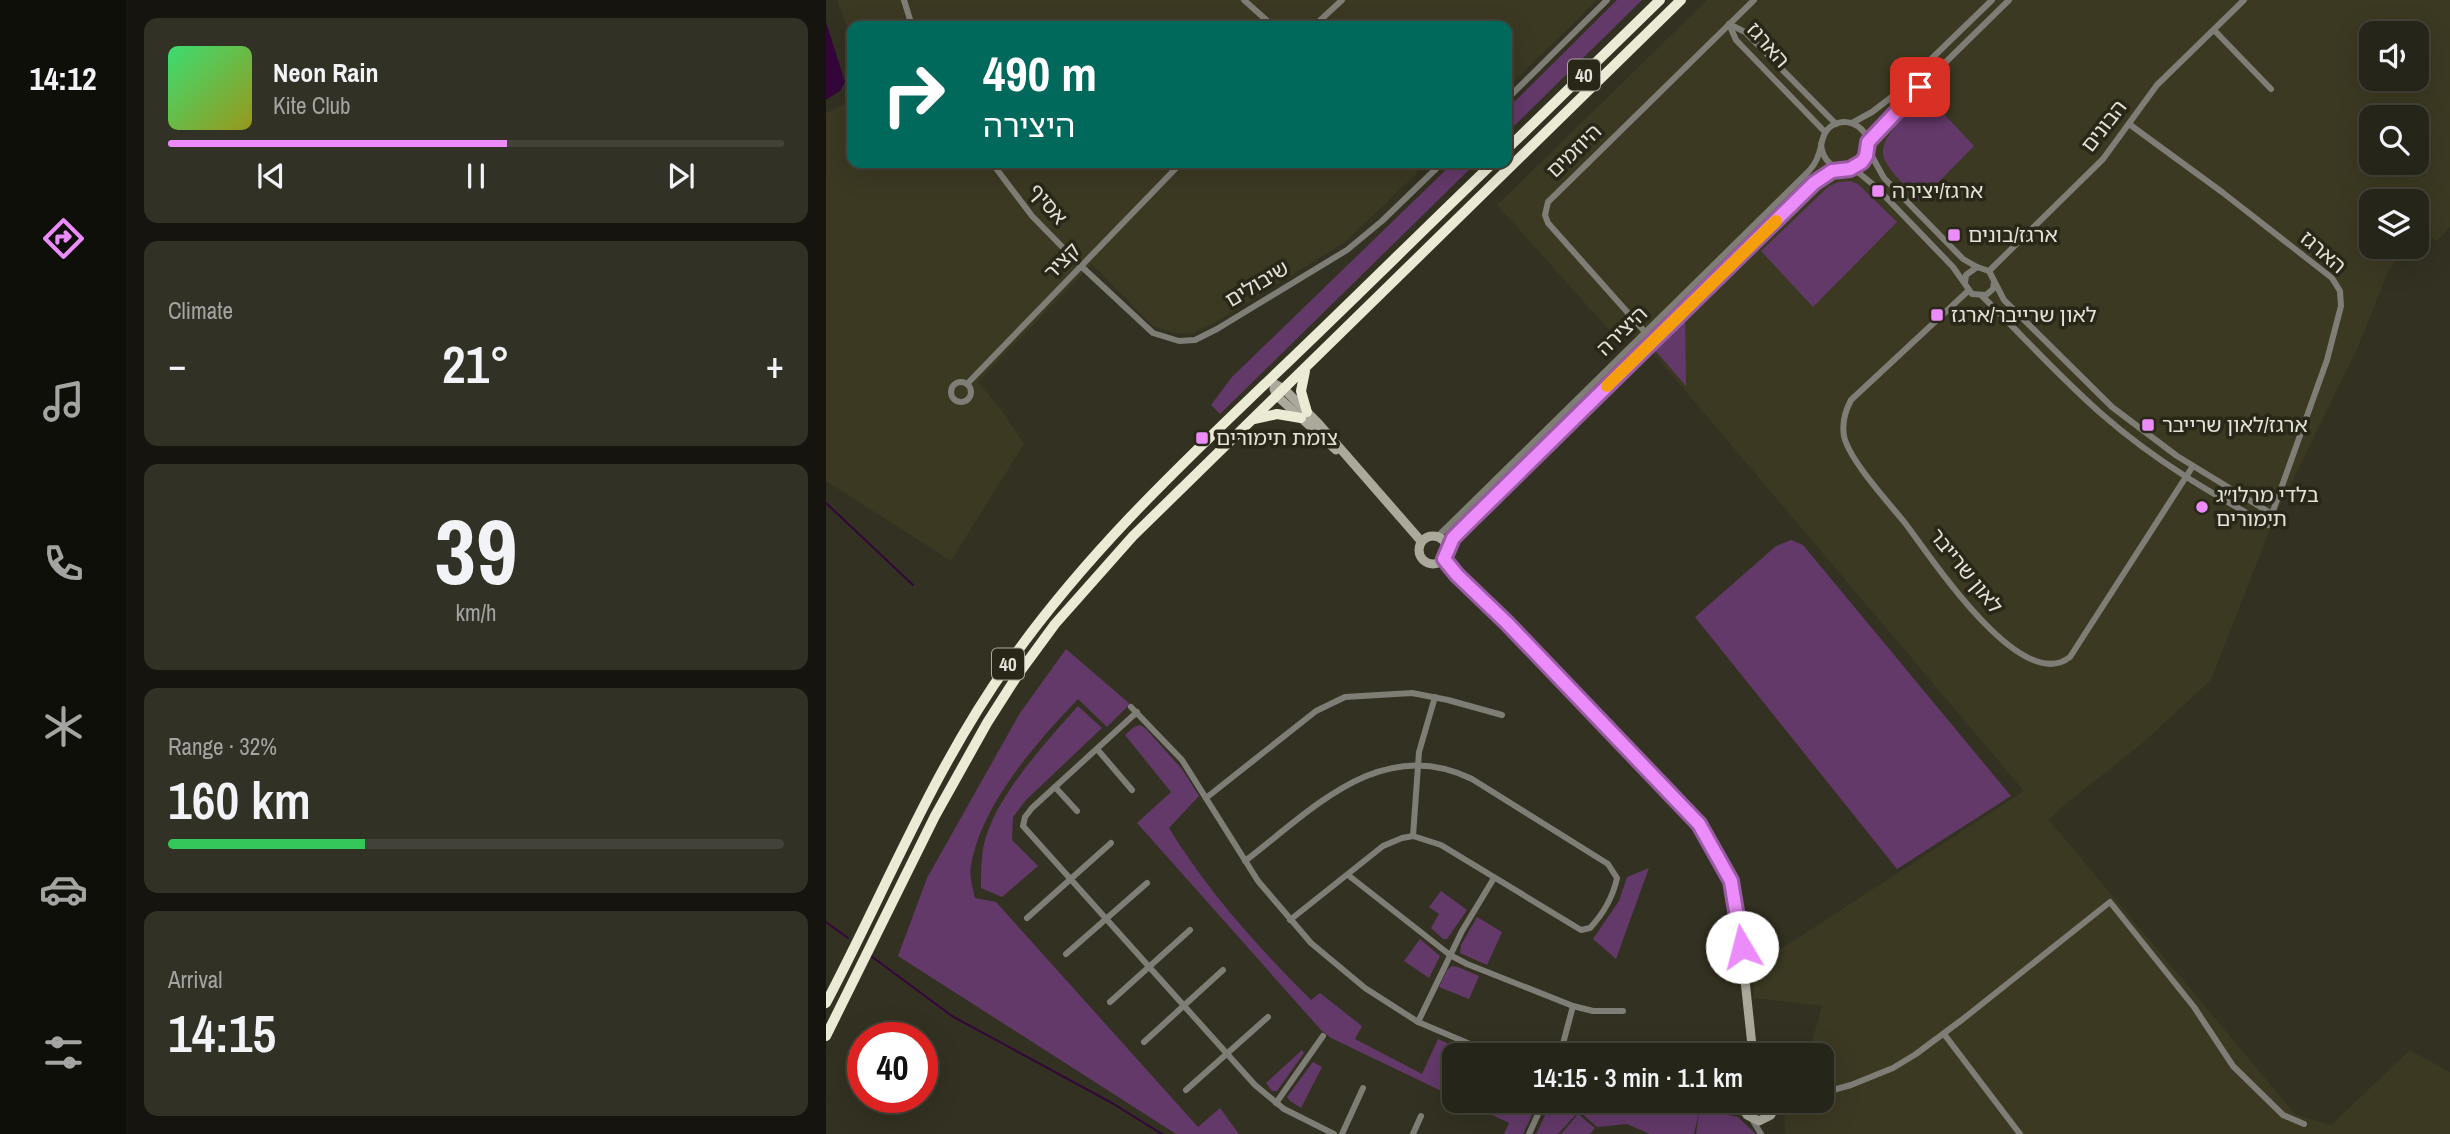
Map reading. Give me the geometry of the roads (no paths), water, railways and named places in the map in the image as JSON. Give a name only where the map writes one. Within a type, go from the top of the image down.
[{"type":"highway","name":"40","points":[[1512,144],[1660,0]]},
{"type":"highway","name":"40","points":[[1512,165],[1681,0]]},
{"type":"highway","name":"40","points":[[826,1003],[946,766],[1013,657],[1060,594],[1098,550],[1180,465],[1488,168]]},
{"type":"highway","name":"40","points":[[826,1036],[935,816],[975,743],[1018,673],[1055,624],[1111,559],[1509,168]]},
{"type":"highway","points":[[1252,420],[1271,414],[1304,415],[1301,386],[1308,365]]},
{"type":"street","points":[[904,0],[910,21]]},
{"type":"street","points":[[1244,0],[1267,21]]},
{"type":"street","points":[[1319,21],[1342,0]]},
{"type":"street","points":[[1512,94],[1607,0]]},
{"type":"street","name":"היוזמים","points":[[1653,341],[1548,223],[1545,215],[1548,202],[1754,0]]},
{"type":"street","points":[[1992,0],[1894,96],[1852,123],[1836,124],[1825,132],[1821,145],[1829,164],[1842,170],[1862,162],[1868,146],[1902,105],[2009,0]]},
{"type":"street","name":"הבונים","points":[[1989,271],[2103,159],[2163,79],[2244,0]]},
{"type":"street","name":"הארגז","points":[[1729,24],[1745,32],[1836,124]]},
{"type":"street","name":"הארגז","points":[[1729,24],[1736,40],[1825,132]]},
{"type":"street","points":[[2214,30],[2271,89]]},
{"type":"street","points":[[1852,123],[1863,131],[1884,178],[1963,259],[1989,271],[2004,299],[2094,391],[2133,424],[2193,466],[2272,514]]},
{"type":"street","name":"הארגז","points":[[1982,296],[2104,417],[2186,477],[2268,525],[2327,360],[2341,306],[2340,291],[2332,278],[2129,124]]},
{"type":"street","name":"היצירה","points":[[1438,536],[1806,174],[1818,156],[1821,145]]},
{"type":"street","name":"אסיף","points":[[996,168],[1032,216],[1081,266]]},
{"type":"street","name":"קציר","points":[[967,384],[1176,168]]},
{"type":"street","name":"שיבולים","points":[[1081,266],[1153,332],[1179,341],[1195,340],[1347,250],[1382,221],[1437,168]]},
{"type":"street","points":[[1850,169],[1876,187],[1954,267],[1972,295],[1982,296],[1993,289],[1994,280]]},
{"type":"street","name":"היצירה","points":[[1443,558],[1453,538],[1814,183],[1824,175],[1842,170]]},
{"type":"street","points":[[1965,284],[1966,275],[1977,267]]},
{"type":"street","name":"לאון שרייבר","points":[[1968,291],[1851,400],[1846,409],[1844,437],[1849,450],[1870,479],[1971,609],[2000,638],[2028,658],[2045,664],[2056,665],[2070,657],[2193,466]]},
{"type":"street","points":[[1269,381],[1356,467],[1421,541]]},
{"type":"street","points":[[1429,536],[1438,536],[1446,543],[1443,558],[1429,564],[1421,558],[1418,550],[1421,541],[1429,536]]},
{"type":"street","points":[[1443,558],[1699,824],[1731,881],[1739,923],[1752,1043]]},
{"type":"street","points":[[1206,798],[1316,711],[1334,700],[1356,695],[1396,692],[1435,697],[1502,715]]},
{"type":"street","points":[[1413,836],[1419,751],[1435,697]]},
{"type":"street","points":[[1131,707],[1182,760],[1266,892],[1311,943],[1355,980],[1418,1022],[1468,1043]]},
{"type":"street","points":[[1138,712],[1027,813],[1023,827],[1255,1085],[1296,1116],[1334,1134]]},
{"type":"street","points":[[1097,749],[1132,790]]},
{"type":"street","points":[[1245,861],[1350,782],[1375,771],[1418,766],[1451,770],[1472,779],[1608,864],[1617,878],[1609,901],[1597,920],[1586,930],[1576,927],[1441,845],[1413,836],[1383,846],[1290,920]]},
{"type":"street","points":[[1055,787],[1077,811]]},
{"type":"street","points":[[1027,918],[1111,843]]},
{"type":"street","points":[[1348,875],[1450,955],[1467,964],[1573,1006],[1623,1011]]},
{"type":"street","points":[[1418,1022],[1450,955],[1494,878]]},
{"type":"street","points":[[1066,954],[1147,883]]},
{"type":"street","points":[[1834,1090],[1893,1068],[1944,1034],[2110,902],[2194,1007],[2233,1066],[2283,1115],[2304,1124]]},
{"type":"street","points":[[1110,1002],[1190,930]]},
{"type":"street","points":[[1144,1042],[1223,970]]},
{"type":"street","points":[[1563,1043],[1573,1006]]},
{"type":"street","points":[[1186,1090],[1268,1017]]},
{"type":"street","points":[[1944,1034],[2020,1134]]},
{"type":"street","points":[[1276,1103],[1323,1036]]},
{"type":"street","points":[[1342,1134],[1363,1088]]},
{"type":"street","points":[[1529,1134],[1539,1113]]},
{"type":"street","points":[[1742,1113],[1759,1121],[1773,1113]]},
{"type":"street","points":[[1748,1113],[1763,1134]]},
{"type":"street","points":[[1763,1134],[1770,1113]]},
{"type":"street","points":[[1413,1134],[1421,1116]]},
{"type":"waterway","points":[[826,503],[913,585]]},
{"type":"waterway","points":[[826,922],[848,938]]},
{"type":"waterway","points":[[871,956],[952,1016],[1112,1103],[1162,1134]]},
{"type":"place","name":"ארגז/יצירה","points":[[1878,191]]},
{"type":"place","name":"ארגז/בונים","points":[[1954,235]]},
{"type":"place","name":"לאון שרייבר/ארגז","points":[[1937,315]]},
{"type":"place","name":"ארגז/לאון שרייבר","points":[[2148,425]]},
{"type":"place","name":"צומת תימורים","points":[[1202,438]]},
{"type":"place","name":"בלדי מרלו״ג תימורים","points":[[2202,507]]}]
